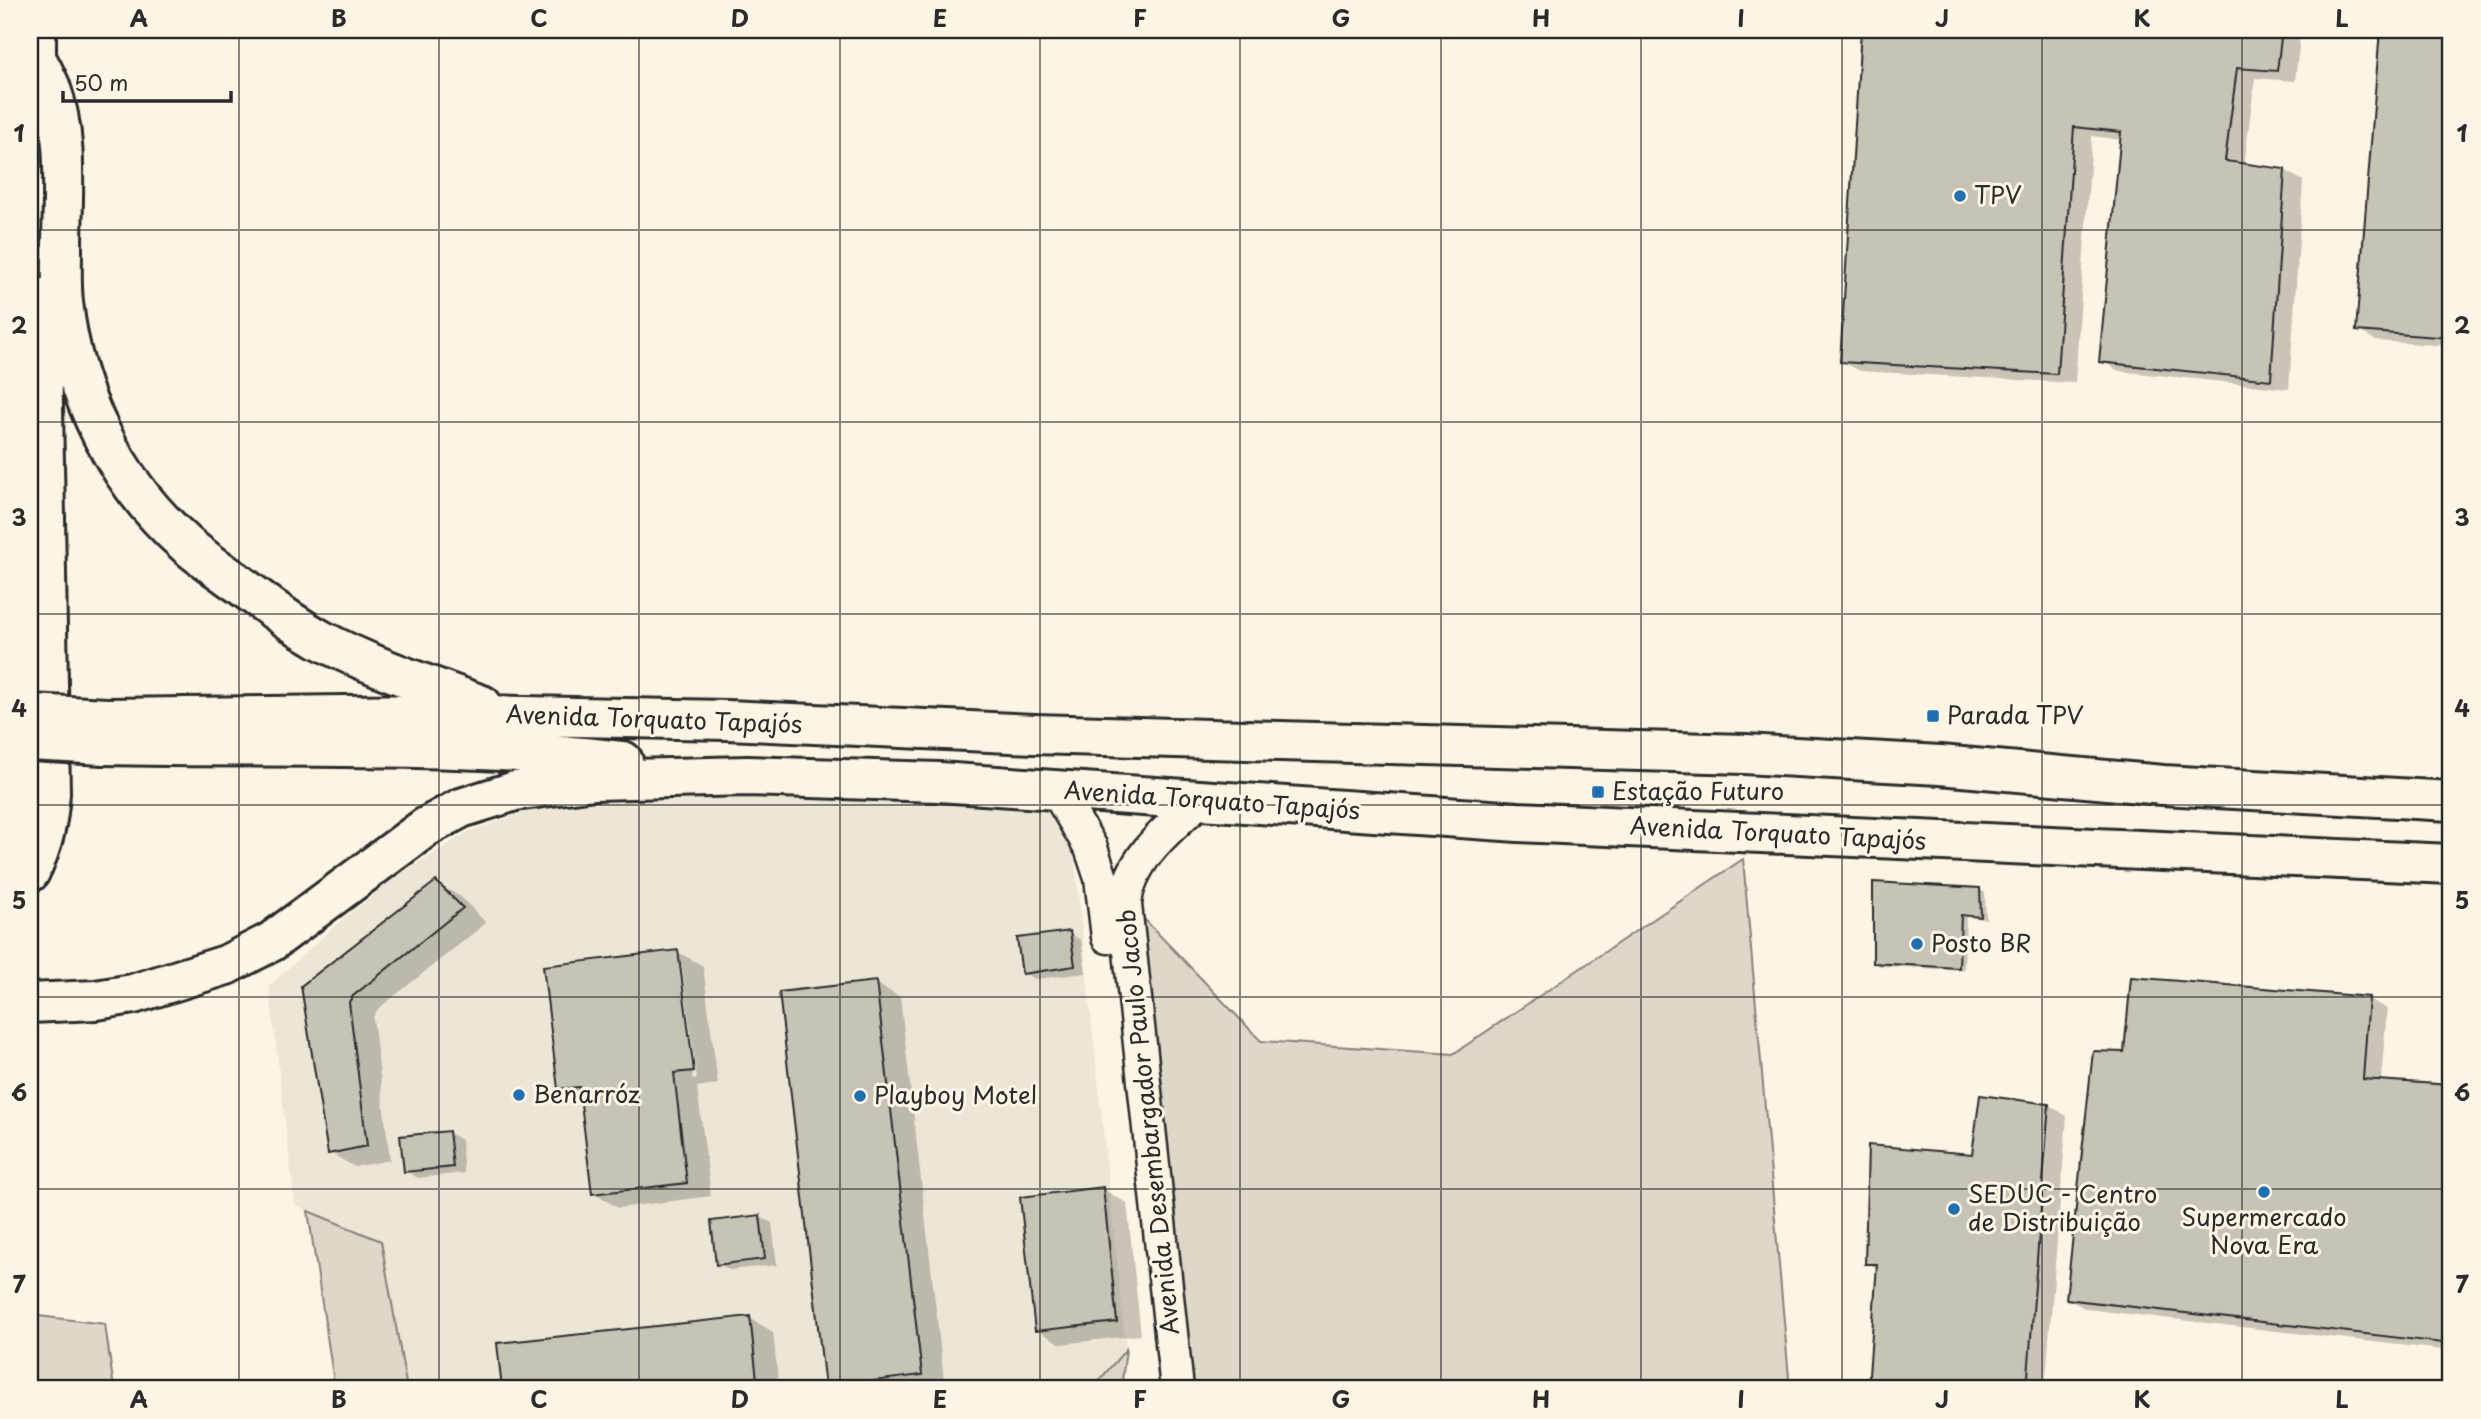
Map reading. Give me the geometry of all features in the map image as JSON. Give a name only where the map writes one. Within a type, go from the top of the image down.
[{"type":"highway","points":[[36,44],[59,125],[62,158],[62,299],[68,344],[81,388],[100,432],[121,469],[153,511],[187,546],[268,605],[321,639],[370,662],[510,716]]},
{"type":"highway","points":[[30,872],[42,848],[48,825],[50,793],[36,44]]},
{"type":"highway","name":"Avenida Torquato Tapajós","points":[[30,715],[105,731],[425,714],[727,720],[1034,734],[1745,754],[1940,765],[2163,785],[2451,800]]},
{"type":"highway","points":[[30,741],[105,731],[378,747],[549,753],[747,776]]},
{"type":"highway","name":"Avenida Torquato Tapajós","points":[[30,1003],[96,1000],[133,994],[226,965],[271,942],[426,827],[461,808],[495,796],[575,782],[747,776],[939,782],[1518,822],[2451,864]]},
{"type":"street","name":"Avenida Desembargador Paulo Jacob","points":[[1056,789],[1091,848],[1101,878],[1155,1346],[1157,1389]]},
{"type":"street","name":"Avenida Desembargador Paulo Jacob","points":[[1177,1389],[1125,905],[1126,890],[1139,864],[1168,829],[1200,800]]},
{"type":"shaded area","points":[[643,789],[1053,811],[1074,853],[1126,1349],[1092,1389],[407,1389],[381,1241],[295,1205],[269,986],[337,924],[397,876],[468,832],[551,803]]},
{"type":"shaded area","points":[[1743,859],[1790,1389],[1187,1389],[1126,900],[1261,1041],[1453,1054]]},
{"type":"shaded area","points":[[308,1211],[381,1241],[407,1389],[335,1389]]},
{"type":"shaded area","points":[[30,1315],[105,1324],[114,1389],[30,1389]]},
{"type":"shaded area","points":[[1126,1349],[1121,1389],[1092,1389]]},
{"type":"building","points":[[1861,30],[2282,30],[2277,71],[2237,68],[2225,161],[2285,169],[2271,380],[2099,362],[2121,132],[2074,127],[2057,374],[1840,362]]},
{"type":"building","points":[[2380,30],[2451,30],[2451,338],[2356,331]]},
{"type":"building","points":[[436,881],[463,908],[349,1002],[367,1146],[328,1154],[301,986]]},
{"type":"building","name":"Posto BR","points":[[1873,882],[1980,888],[1981,917],[1961,915],[1959,968],[1873,963]]},
{"type":"building","points":[[1070,931],[1075,966],[1022,974],[1017,938]]},
{"type":"building","points":[[678,950],[694,1071],[674,1073],[687,1183],[592,1194],[579,1087],[558,1089],[543,966]]},
{"type":"building","name":"Supermercado Nova Era","points":[[2131,977],[2369,997],[2363,1079],[2451,1085],[2451,1344],[2066,1299],[2093,1051],[2124,1052]]},
{"type":"building","points":[[876,981],[922,1375],[825,1387],[779,992]]},
{"type":"building","name":"SEDUC - Centro de Distribuição","points":[[1980,1095],[2049,1104],[2027,1389],[1868,1389],[1877,1264],[1865,1264],[1868,1145],[1972,1154]]},
{"type":"building","points":[[449,1131],[453,1167],[404,1172],[400,1136]]},
{"type":"building","points":[[1103,1187],[1117,1322],[1035,1331],[1020,1197]]},
{"type":"building","points":[[760,1215],[765,1259],[716,1265],[711,1221]]},
{"type":"building","points":[[750,1316],[758,1389],[502,1389],[497,1343]]},
{"type":"place","name":"TPV","points":[[1960,196]]},
{"type":"place","name":"Parada TPV","points":[[1933,716]]},
{"type":"place","name":"Estação Futuro","points":[[1598,792]]},
{"type":"place","name":"Posto BR","points":[[1917,944]]},
{"type":"place","name":"Benarróz","points":[[519,1095]]},
{"type":"place","name":"Playboy Motel","points":[[860,1096]]},
{"type":"place","name":"Supermercado Nova Era","points":[[2264,1192]]},
{"type":"place","name":"SEDUC - Centro de Distribuição","points":[[1954,1209]]}]
